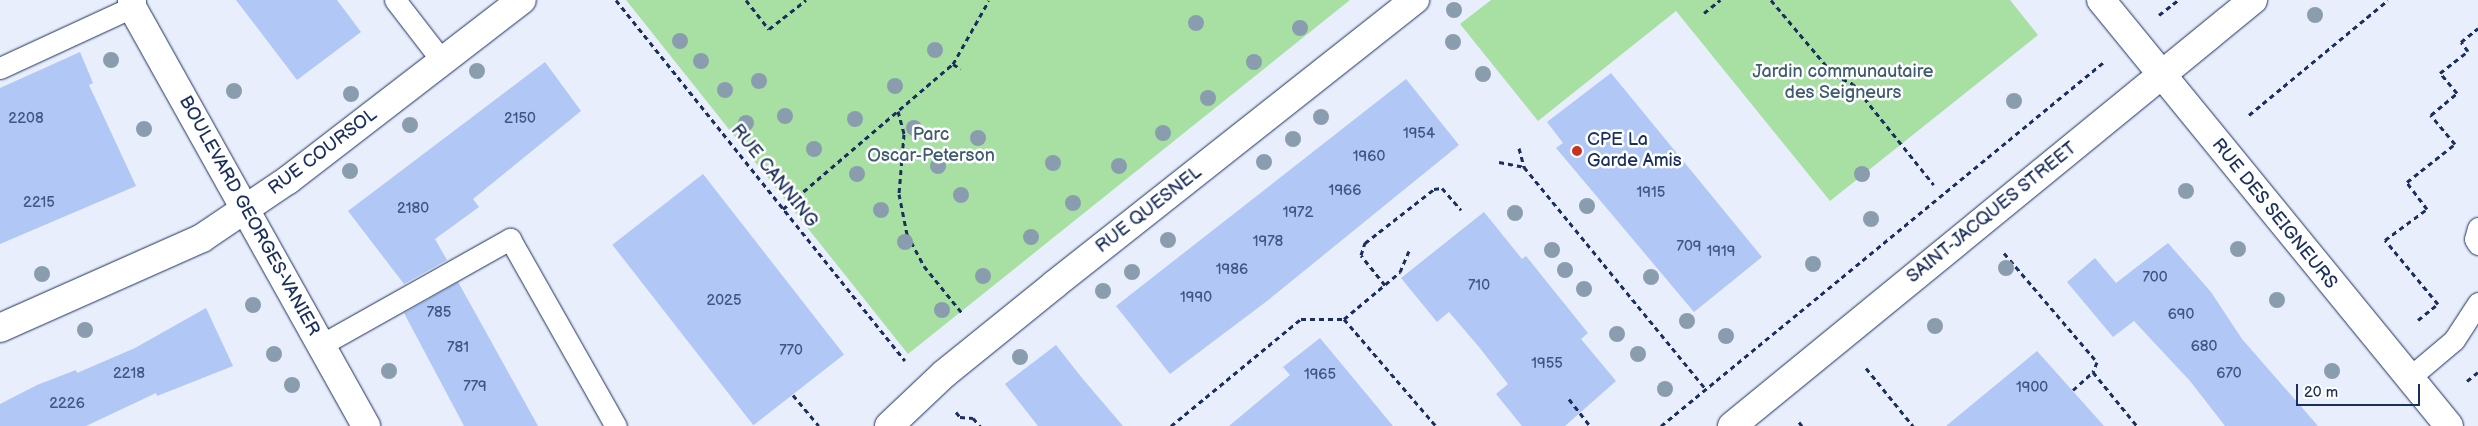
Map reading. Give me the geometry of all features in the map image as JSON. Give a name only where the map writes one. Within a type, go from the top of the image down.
[{"type":"street","name":"RUE COURSOL","points":[[0,328],[194,243],[245,209],[443,62],[522,0]]},
{"type":"street","name":"RUE QUESNEL","points":[[889,426],[944,374],[1055,284],[1415,0]]},
{"type":"street","name":"RUE DES SEIGNEURS","points":[[2101,0],[2449,426]]},
{"type":"street","name":"SAINT-JACQUES STREET","points":[[1732,426],[2253,0]]},
{"type":"street","name":"BOULEVARD GEORGES-VANIER","points":[[129,2],[321,345],[363,425]]},
{"type":"lane","points":[[395,0],[443,62]]},
{"type":"lane","points":[[0,68],[129,2]]},
{"type":"lane","points":[[2478,228],[2475,239],[2478,244]]},
{"type":"lane","points":[[321,345],[510,239],[616,426]]},
{"type":"lane","points":[[2409,378],[2454,340],[2478,303]]},
{"type":"path","name":"RUE CANNING","points":[[616,0],[906,363]]},
{"type":"path","points":[[746,0],[769,29],[806,0]]},
{"type":"path","points":[[783,209],[953,64],[989,0]]},
{"type":"path","points":[[1704,13],[1720,0]]},
{"type":"path","points":[[1771,0],[1834,75],[1853,84],[1934,185]]},
{"type":"path","points":[[2249,114],[2388,0]]},
{"type":"path","points":[[2418,320],[2438,304],[2385,240],[2427,208],[2407,182],[2454,144],[2431,115],[2457,93],[2440,73],[2468,51],[2461,42],[2478,28]]},
{"type":"path","points":[[953,64],[961,69]]},
{"type":"path","points":[[1661,426],[2093,71]]},
{"type":"path","points":[[898,111],[904,134],[899,194],[907,234],[924,266],[964,315]]},
{"type":"path","points":[[1519,148],[1524,167],[1706,389]]},
{"type":"path","points":[[1499,162],[1524,167]]},
{"type":"path","points":[[1385,285],[1361,255],[1365,243],[1434,189],[1442,188],[1461,210]]},
{"type":"path","points":[[1171,426],[1301,319],[1344,319],[1400,272],[1409,252]]},
{"type":"path","points":[[2004,253],[2096,362],[2093,372],[2073,390]]},
{"type":"path","points":[[1344,319],[1436,426]]},
{"type":"path","points":[[1866,368],[1913,426]]},
{"type":"path","points":[[2093,372],[2136,426]]},
{"type":"path","points":[[2467,381],[2478,372]]},
{"type":"path","points":[[792,395],[819,426]]},
{"type":"path","points":[[1569,399],[1590,426]]},
{"type":"path","points":[[950,406],[960,416],[973,418],[980,426]]},
{"type":"path","points":[[1799,422],[1802,426]]},
{"type":"green space","name":"Parc Oscar-Peterson","points":[[626,0],[1350,0],[908,354]]},
{"type":"green space","name":"Jardin communautaire des Seigneurs","points":[[1491,0],[2010,0],[2038,35],[1830,201],[1676,11],[1538,121],[1460,24]]},
{"type":"building","points":[[236,0],[337,0],[361,32],[297,80]]},
{"type":"building","points":[[80,52],[93,83],[89,85],[136,186],[0,244],[0,88]]},
{"type":"building","points":[[545,62],[581,111],[473,199],[479,207],[435,239],[447,260],[404,284],[348,211]]},
{"type":"building","points":[[1611,73],[1762,257],[1694,312],[1556,148],[1563,143],[1547,122]]},
{"type":"building","points":[[1406,79],[1459,145],[1267,301],[1170,374],[1116,306]]},
{"type":"building","points":[[703,174],[844,354],[753,425],[612,245]]},
{"type":"building","points":[[1484,212],[1522,259],[1526,256],[1588,333],[1581,339],[1616,381],[1565,426],[1522,426],[1496,394],[1508,384],[1479,347],[1449,312],[1437,322],[1401,278]]},
{"type":"building","points":[[2168,243],[2211,292],[2242,339],[2318,426],[2225,426],[2190,381],[2134,321],[2113,337],[2067,282],[2095,258],[2116,283]]},
{"type":"building","points":[[458,282],[538,426],[464,426],[404,313]]},
{"type":"building","points":[[206,308],[233,366],[157,396],[156,393],[86,426],[0,426],[0,404],[37,385],[76,370],[77,373],[135,348]]},
{"type":"building","points":[[1320,338],[1393,426],[1229,426],[1290,375],[1283,367]]},
{"type":"building","points":[[1056,345],[1123,426],[1038,426],[1005,384]]},
{"type":"building","points":[[2037,351],[2104,426],[1946,426]]},
{"type":"place","name":"CPE La Garde Amis","points":[[1577,151]]}]
